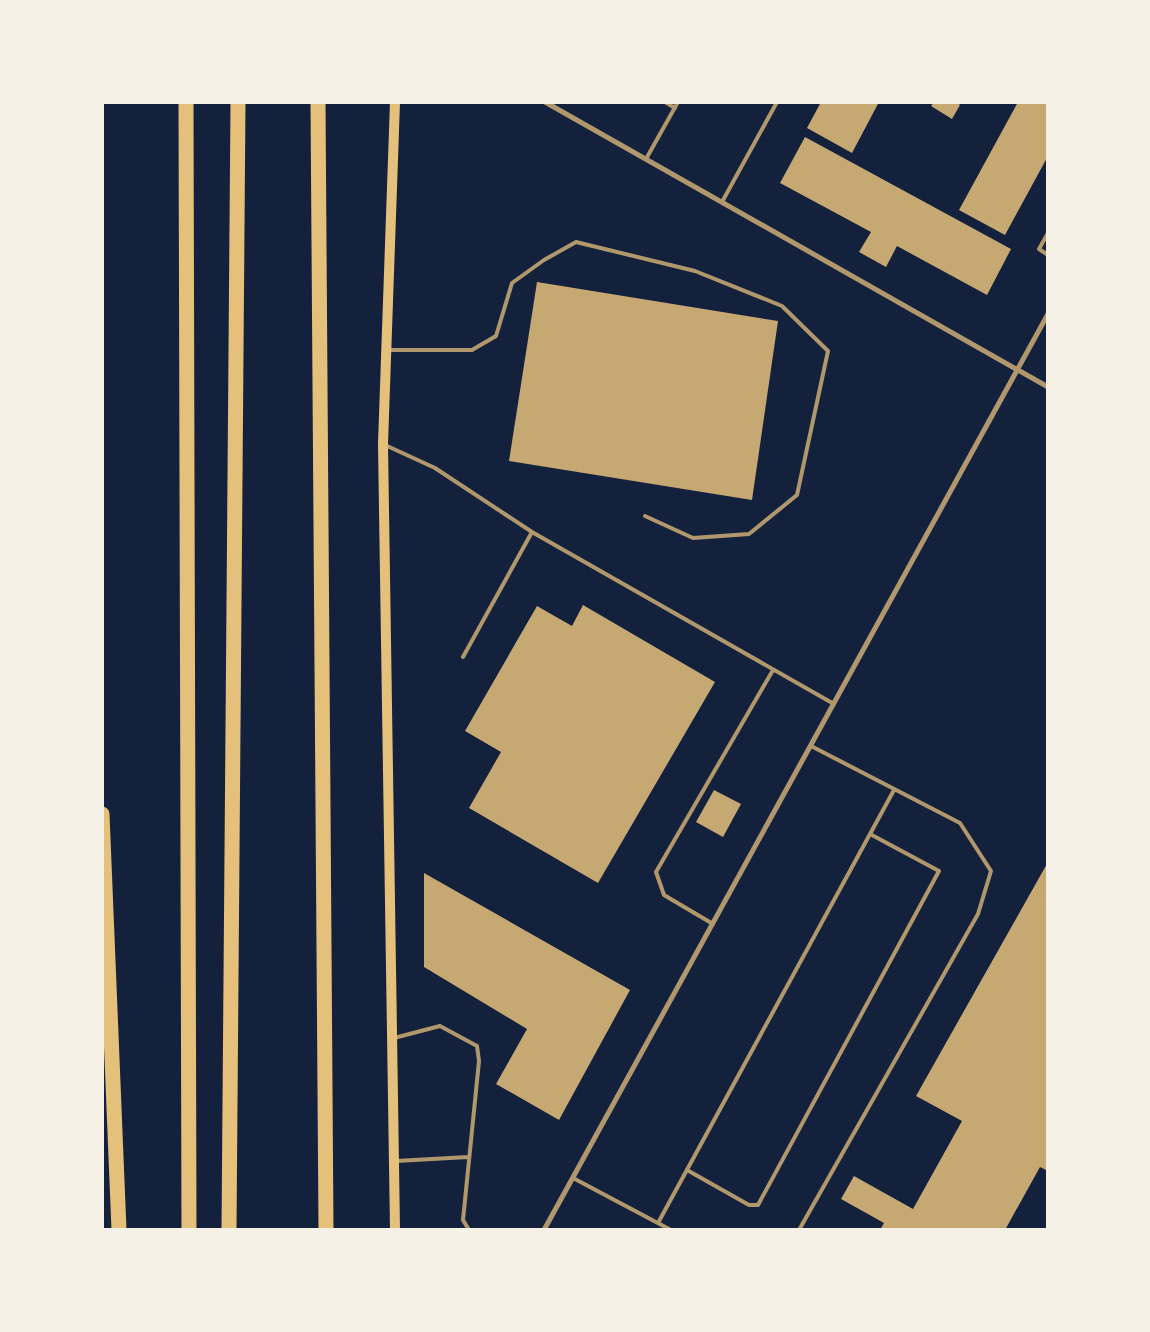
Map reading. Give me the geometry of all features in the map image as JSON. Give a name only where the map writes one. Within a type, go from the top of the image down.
[{"type":"highway","points":[[186,102],[189,1230]]},
{"type":"highway","points":[[230,1230],[238,102]]},
{"type":"highway","points":[[318,102],[326,1230]]},
{"type":"highway","points":[[102,814],[119,1230]]},
{"type":"main road","points":[[395,102],[383,444],[395,1230]]},
{"type":"street","points":[[545,102],[1048,387]]},
{"type":"street","points":[[544,1230],[812,746],[1016,369],[1048,314]]},
{"type":"lane","points":[[665,102],[675,108]]},
{"type":"lane","points":[[646,160],[678,102]]},
{"type":"lane","points":[[722,202],[778,102]]},
{"type":"lane","points":[[1048,233],[1038,249],[1048,255]]},
{"type":"lane","points":[[386,350],[472,350],[488,341],[496,336],[512,283],[544,260],[576,242],[696,270],[782,306],[828,351],[796,495],[749,534],[693,538],[645,516]]},
{"type":"lane","points":[[383,444],[436,468],[532,532],[834,704]]},
{"type":"lane","points":[[463,656],[532,532]]},
{"type":"lane","points":[[714,924],[664,895],[656,872],[773,670]]},
{"type":"lane","points":[[799,1230],[978,914],[991,871],[960,824],[812,746]]},
{"type":"lane","points":[[658,1223],[894,790]]},
{"type":"lane","points":[[687,1170],[749,1205],[758,1206],[939,871],[870,834]]},
{"type":"lane","points":[[392,1038],[440,1026],[476,1046],[479,1061],[463,1220],[469,1230]]},
{"type":"lane","points":[[394,1162],[468,1157]]},
{"type":"lane","points":[[573,1178],[671,1230]]},
{"type":"building","points":[[821,102],[879,102],[852,153],[807,128]]},
{"type":"building","points":[[934,102],[957,102],[960,105],[952,119],[931,106]]},
{"type":"building","points":[[1018,102],[1048,102],[1048,156],[1005,235],[959,210]]},
{"type":"building","points":[[805,137],[1011,249],[987,295],[897,246],[886,267],[859,252],[871,232],[780,183]]},
{"type":"building","points":[[537,282],[778,321],[752,500],[509,461]]},
{"type":"building","points":[[583,605],[715,682],[598,883],[469,808],[501,752],[465,731],[537,606],[572,626]]},
{"type":"building","points":[[714,790],[741,804],[723,837],[696,822]]},
{"type":"building","points":[[1048,862],[1048,1171],[1040,1167],[1005,1230],[880,1230],[884,1223],[841,1199],[854,1176],[913,1209],[962,1121],[916,1096]]},
{"type":"building","points":[[424,873],[630,990],[559,1120],[496,1084],[527,1029],[424,967]]}]
